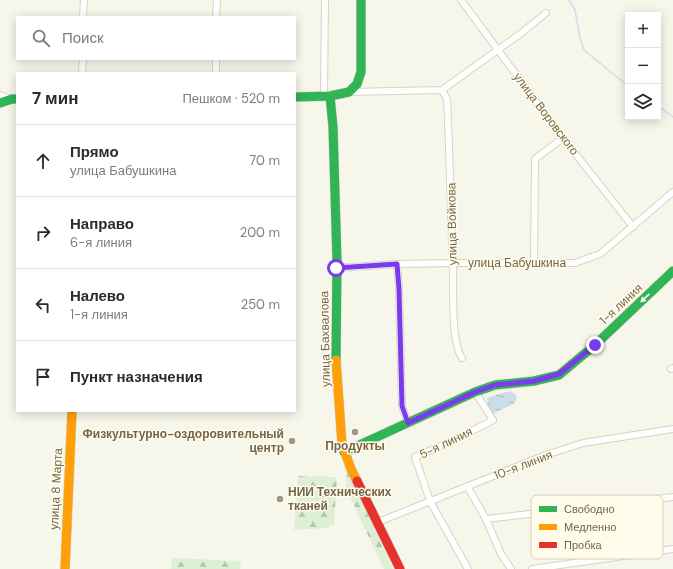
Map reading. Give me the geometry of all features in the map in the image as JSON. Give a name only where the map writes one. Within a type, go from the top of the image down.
[{"type":"street","points":[[83,16],[84,0]]},
{"type":"street","points":[[216,16],[217,0]]},
{"type":"street","points":[[325,0],[327,96]]},
{"type":"street","points":[[349,92],[357,84],[361,72],[361,0]]},
{"type":"street","name":"улица Воровского","points":[[461,0],[563,138],[633,227]]},
{"type":"street","points":[[296,98],[327,96],[349,92],[442,90],[498,50],[546,12]]},
{"type":"street","points":[[82,60],[82,72]]},
{"type":"street","points":[[216,60],[216,72]]},
{"type":"street","name":"улица Войкова","points":[[442,90],[447,99],[453,295],[456,336],[458,352],[462,358]]},
{"type":"street","points":[[0,95],[14,99]]},
{"type":"street","name":"улица Бахвалова","points":[[327,96],[333,127],[336,358],[341,431],[344,452],[400,569]]},
{"type":"street","points":[[0,103],[14,99]]},
{"type":"street","points":[[534,264],[535,158],[563,138]]},
{"type":"street","name":"улица Бабушкина","points":[[336,268],[397,264],[575,263],[600,254],[673,192]]},
{"type":"street","points":[[397,264],[402,406],[408,423]]},
{"type":"street","name":"1-я линия","points":[[344,452],[475,392],[495,385],[534,381],[559,374],[595,345],[673,271]]},
{"type":"street","name":"5-я линия","points":[[468,569],[430,501],[415,457],[455,440],[493,420],[475,392]]},
{"type":"street","name":"улица 8 Марта","points":[[65,569],[72,412]]},
{"type":"street","name":"10-я линия","points":[[378,522],[546,455],[583,443],[673,428]]},
{"type":"street","points":[[467,486],[486,518],[501,554],[511,569]]},
{"type":"street","points":[[663,498],[673,497]]},
{"type":"street","points":[[486,518],[531,513]]},
{"type":"street","points":[[663,549],[673,548]]},
{"type":"street","points":[[532,569],[599,559]]},
{"type":"green space","points":[[347,468],[393,569],[384,569],[346,489]]},
{"type":"green space","points":[[298,476],[337,477],[334,524],[327,528],[294,530]]},
{"type":"green space","points":[[172,558],[241,561],[240,569],[171,569]]},
{"type":"water","points":[[510,391],[517,396],[515,403],[493,414],[488,406],[487,398]]},
{"type":"waterway","points":[[569,0],[575,10],[580,38],[584,50],[626,84]]},
{"type":"waterway","points":[[661,108],[673,117]]},
{"type":"traffic: fast","points":[[296,97],[330,96],[349,92],[357,84],[361,72],[361,0]]},
{"type":"traffic: fast","points":[[330,96],[333,127],[337,261],[336,360]]},
{"type":"traffic: fast","points":[[0,103],[16,99]]},
{"type":"traffic: fast","points":[[344,452],[475,392],[495,385],[534,381],[559,375],[595,345],[673,271]]},
{"type":"traffic: slow","points":[[336,360],[342,444],[357,481]]},
{"type":"traffic: slow","points":[[65,569],[72,412]]},
{"type":"traffic: jam","points":[[357,481],[400,569]]},
{"type":"place","name":"Продукты","points":[[355,432]]},
{"type":"place","name":"Физкультурно-оздоровительный центр","points":[[292,441]]},
{"type":"place","name":"НИИ Технических тканей","points":[[280,499]]},
{"type":"route","points":[[336,268],[397,264],[402,368],[402,406],[408,423],[475,392],[495,385],[534,381],[559,374],[595,345]]}]
